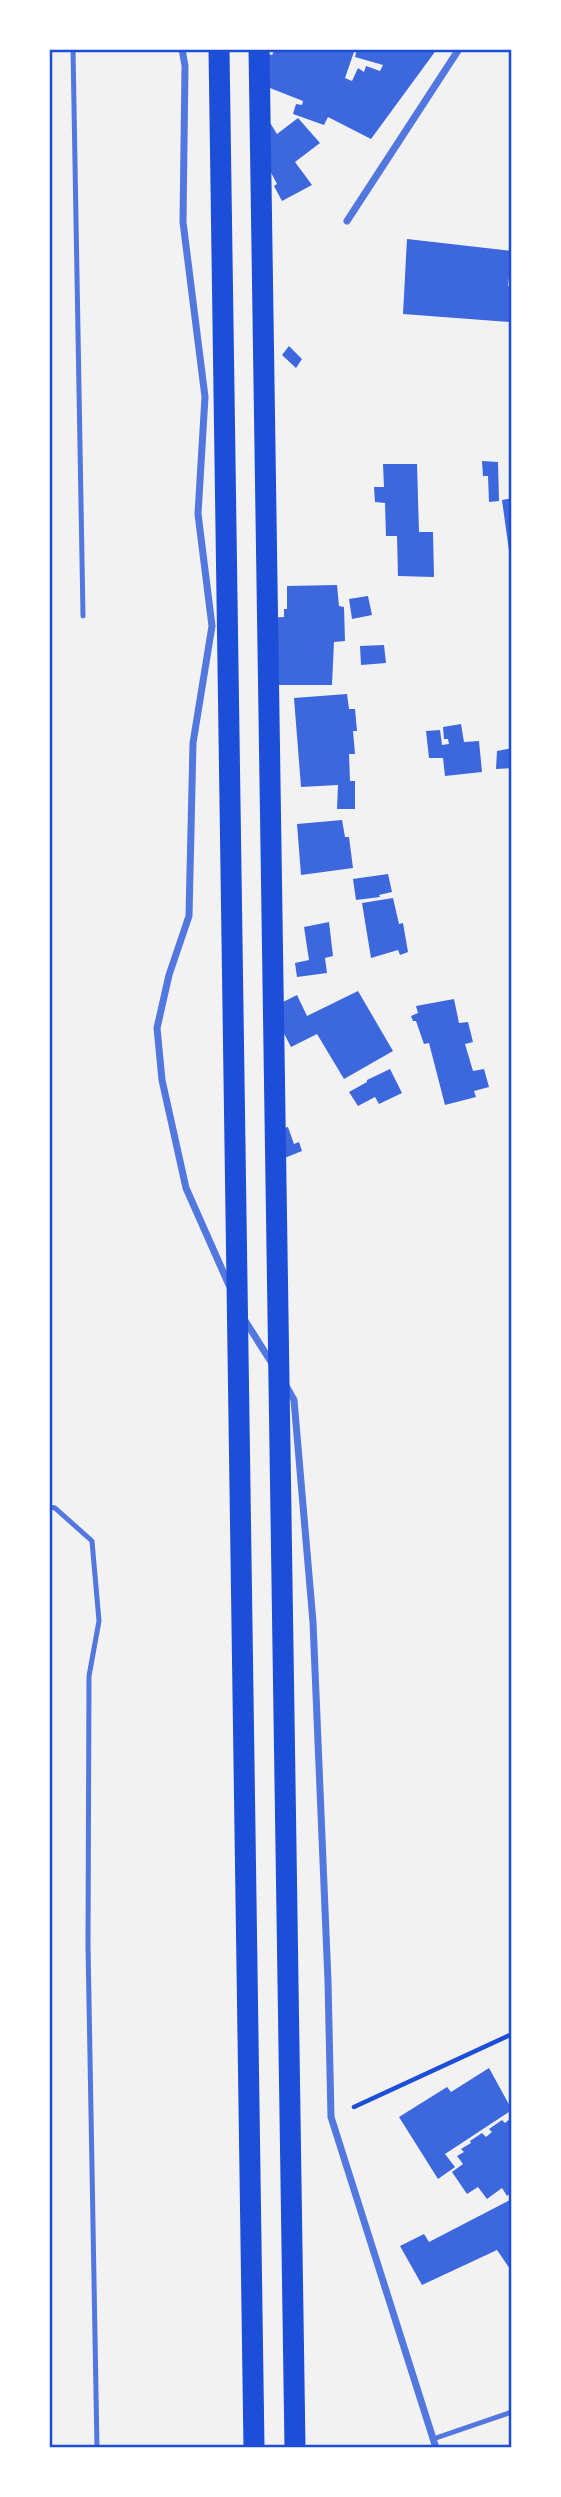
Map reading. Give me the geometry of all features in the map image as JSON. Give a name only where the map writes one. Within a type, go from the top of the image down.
[{"type":"highway","points":[[219,49],[254,2448]]},
{"type":"highway","points":[[259,49],[295,2448]]},
{"type":"street","points":[[182,49],[185,66],[183,222],[205,397],[198,514],[212,626],[192,743],[189,916],[169,975],[158,1028],[162,1080],[186,1188],[243,1316],[294,1400],[313,1622],[331,2118],[436,2448]]},
{"type":"street","points":[[347,221],[459,49]]},
{"type":"lane","points":[[73,49],[83,616]]},
{"type":"lane","points":[[49,1507],[55,1508],[92,1541],[99,1621],[89,1676],[88,1945],[97,2448]]},
{"type":"lane","points":[[433,2439],[512,2412]]},
{"type":"path","points":[[331,2118],[512,2034]]},
{"type":"building","points":[[275,49],[355,49],[345,78],[352,81],[358,68],[364,72],[366,66],[380,71],[383,65],[355,57],[357,49],[437,49],[371,139],[328,117],[324,125],[293,114],[296,104],[302,105],[303,101],[252,81],[256,50],[272,55]]},
{"type":"building","points":[[298,118],[320,143],[295,162],[312,185],[282,201],[266,163],[269,121],[277,134]]},
{"type":"building","points":[[407,239],[512,251],[508,286],[512,286],[509,322],[403,314]]},
{"type":"building","points":[[289,346],[302,359],[296,368],[282,355]]},
{"type":"building","points":[[482,461],[498,462],[499,501],[489,502],[488,476],[483,476]]},
{"type":"building","points":[[383,464],[417,464],[419,532],[433,532],[434,577],[398,576],[397,536],[386,536],[385,503],[375,502],[374,487],[384,487]]},
{"type":"building","points":[[512,498],[512,558],[510,558],[502,500]]},
{"type":"building","points":[[337,585],[339,606],[344,607],[345,641],[334,642],[332,685],[272,685],[265,618],[284,617],[284,609],[287,609],[287,586]]},
{"type":"building","points":[[368,596],[372,615],[352,619],[349,599]]},
{"type":"building","points":[[384,645],[386,663],[361,665],[360,646]]},
{"type":"building","points":[[347,694],[349,709],[355,709],[357,731],[353,731],[355,754],[349,754],[350,781],[355,781],[355,809],[337,809],[338,785],[301,787],[294,698]]},
{"type":"building","points":[[461,724],[464,742],[479,741],[482,772],[445,776],[443,758],[429,758],[426,731],[440,730],[442,745],[449,744],[448,739],[444,739],[443,727]]},
{"type":"building","points":[[512,748],[512,768],[496,769],[497,751]]},
{"type":"building","points":[[342,820],[345,837],[349,837],[353,868],[301,875],[297,824]]},
{"type":"building","points":[[388,874],[392,892],[379,895],[380,897],[356,900],[353,879]]},
{"type":"building","points":[[393,898],[399,924],[403,923],[408,952],[400,955],[398,950],[371,958],[362,903]]},
{"type":"building","points":[[329,922],[333,956],[325,958],[327,973],[297,977],[295,963],[309,960],[304,927]]},
{"type":"building","points":[[358,991],[393,1051],[344,1079],[317,1034],[291,1047],[273,1007],[297,995],[307,1016]]},
{"type":"building","points":[[454,999],[459,1023],[468,1022],[473,1042],[465,1044],[473,1071],[484,1069],[489,1087],[474,1091],[476,1097],[445,1105],[429,1043],[424,1044],[416,1021],[413,1021],[411,1016],[418,1013],[416,1006]]},
{"type":"building","points":[[390,1069],[402,1093],[379,1104],[375,1097],[358,1106],[349,1092]]},
{"type":"building","points":[[288,1127],[294,1144],[299,1142],[302,1151],[277,1161],[266,1133]]},
{"type":"building","points":[[489,2068],[512,2110],[445,2154],[455,2167],[438,2179],[399,2117],[447,2087],[451,2092]]},
{"type":"building","points":[[512,2117],[512,2192],[507,2196],[502,2188],[487,2199],[478,2187],[467,2194],[452,2172],[463,2164],[457,2156],[464,2152],[461,2149],[482,2133],[486,2137],[492,2132],[489,2129]]},
{"type":"building","points":[[512,2199],[512,2272],[497,2250],[422,2285],[400,2246],[424,2234],[429,2242]]}]
